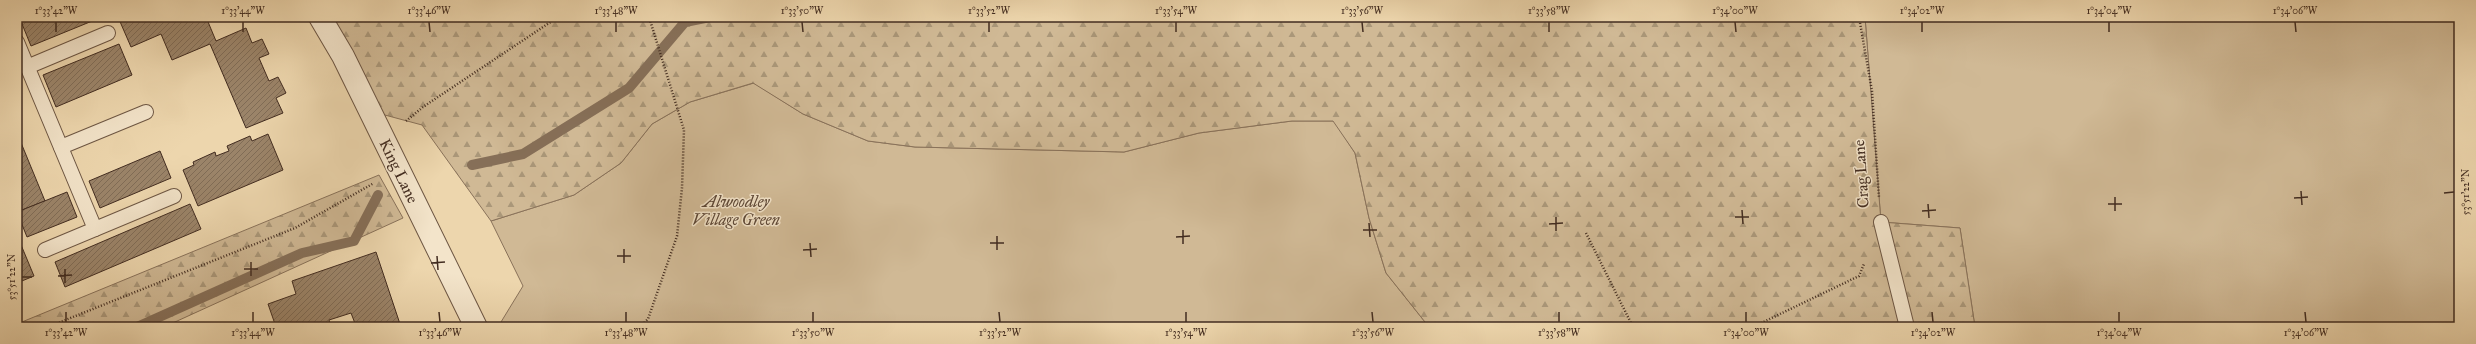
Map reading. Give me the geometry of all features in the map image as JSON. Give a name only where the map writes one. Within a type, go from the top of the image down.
[{"type":"street","name":"King Lane","points":[[320,17],[343,56],[476,327]]},
{"type":"lane","points":[[27,67],[108,33]]},
{"type":"lane","points":[[17,42],[95,228]]},
{"type":"lane","points":[[61,147],[146,112]]},
{"type":"lane","points":[[45,250],[174,196]]},
{"type":"lane","name":"Crag Lane","points":[[1881,222],[1907,327]]},
{"type":"path","points":[[384,140],[422,107],[558,17]]},
{"type":"path","points":[[640,327],[648,320],[677,236],[682,188],[684,130],[649,17]]},
{"type":"path","name":"Crag Lane","points":[[1859,17],[1872,92],[1881,222]]},
{"type":"path","points":[[48,327],[295,228],[398,168]]},
{"type":"path","points":[[1586,233],[1633,327]]},
{"type":"path","points":[[1752,327],[1859,276],[1865,262]]},
{"type":"green space","points":[[320,17],[1865,17],[1881,222],[1960,228],[1975,327],[1429,327],[1386,273],[1369,218],[1355,153],[1333,121],[1292,121],[1199,133],[1124,152],[915,147],[868,141],[803,114],[753,83],[690,102],[652,124],[621,163],[574,195],[491,221],[422,125],[370,111]]},
{"type":"green space","points":[[1865,17],[2459,17],[2459,327],[1975,327],[1960,228],[1881,222]]},
{"type":"green space","name":"Alwoodley Village Green","points":[[754,83],[803,114],[868,141],[915,147],[1124,152],[1199,133],[1292,121],[1334,121],[1355,153],[1369,218],[1386,273],[1429,327],[502,327],[501,322],[523,286],[491,221],[574,195],[621,163],[652,124],[690,102]]},
{"type":"green space","points":[[379,175],[403,218],[164,327],[17,327],[17,324]]},
{"type":"building","points":[[24,17],[102,17],[31,46],[20,19]]},
{"type":"building","points":[[118,17],[206,17],[216,41],[246,28],[252,43],[262,39],[269,54],[259,58],[269,81],[278,77],[286,93],[276,98],[283,113],[246,128],[210,44],[172,60],[161,34],[131,47]]},
{"type":"building","points":[[119,44],[132,75],[56,107],[43,75]]},
{"type":"building","points":[[17,133],[45,201],[17,212]]},
{"type":"building","points":[[268,134],[283,170],[198,206],[183,170],[194,165],[193,162],[215,152],[216,156],[229,151],[227,146],[250,136],[252,141]]},
{"type":"building","points":[[160,151],[171,178],[100,208],[89,181]]},
{"type":"building","points":[[67,192],[77,217],[27,237],[17,212]]},
{"type":"building","points":[[190,204],[201,229],[65,287],[55,262]]},
{"type":"building","points":[[19,240],[34,276],[17,283],[17,241]]},
{"type":"building","points":[[376,252],[401,327],[363,327],[362,324],[356,326],[351,313],[329,320],[331,327],[276,327],[268,304],[296,294],[292,281]]},
{"type":"waterway","points":[[472,165],[523,154],[629,88],[685,22],[710,17]]},
{"type":"waterway","points":[[137,327],[302,253],[354,241],[378,195]]}]
